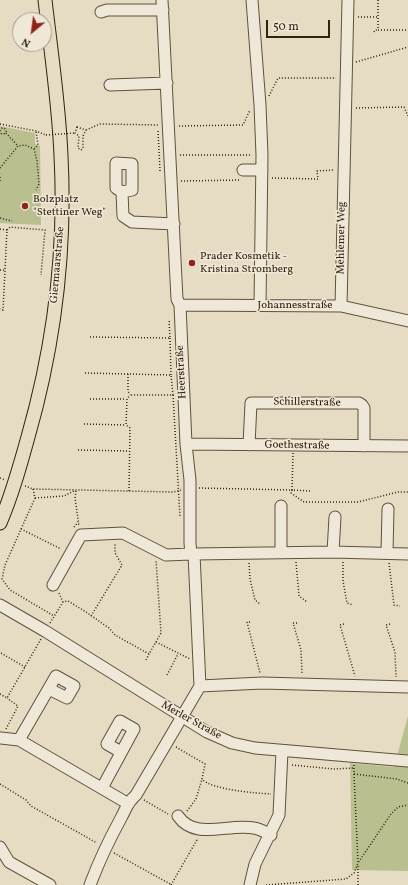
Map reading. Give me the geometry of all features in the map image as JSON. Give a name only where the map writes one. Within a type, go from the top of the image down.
[{"type":"main road","name":"Giermaarstraße","points":[[0,523],[22,462],[38,401],[48,353],[56,300],[62,228],[61,156],[45,0]]},
{"type":"street","points":[[252,0],[260,103],[262,155],[260,305]]},
{"type":"street","name":"Mehlemer Weg","points":[[341,306],[348,0]]},
{"type":"street","name":"Heerstraße","points":[[101,12],[107,10],[163,5],[177,299],[180,305],[186,444],[190,490],[200,686]]},
{"type":"street","points":[[110,85],[167,83]]},
{"type":"street","points":[[243,170],[262,174]]},
{"type":"street","points":[[122,192],[123,216],[127,220],[174,224]]},
{"type":"street","name":"Johannesstraße","points":[[180,305],[341,306],[408,321]]},
{"type":"street","name":"Schillerstraße","points":[[249,445],[251,403],[358,403],[364,408],[364,446]]},
{"type":"street","name":"Goethestraße","points":[[186,444],[408,446]]},
{"type":"street","points":[[281,506],[281,552]]},
{"type":"street","points":[[388,509],[388,554]]},
{"type":"street","points":[[335,517],[338,552]]},
{"type":"street","points":[[53,585],[81,535],[130,535],[156,551],[166,554],[281,552],[408,554]]},
{"type":"street","name":"Merler Straße","points":[[0,605],[45,631],[208,732],[232,743],[282,751],[408,761]]},
{"type":"street","points":[[90,885],[104,848],[125,811],[127,803],[136,795],[200,686],[262,683],[408,687]]},
{"type":"street","points":[[19,740],[49,689]]},
{"type":"street","points":[[1,738],[19,740],[127,803]]},
{"type":"street","points":[[250,885],[255,864],[271,835],[279,815],[282,751]]},
{"type":"street","points":[[102,788],[121,752]]},
{"type":"street","points":[[178,816],[182,822],[192,828],[253,828],[271,835]]},
{"type":"street","points":[[0,847],[9,862],[50,885]]},
{"type":"path","points":[[378,0],[378,30]]},
{"type":"path","points":[[348,17],[378,17]]},
{"type":"path","points":[[374,32],[375,30],[408,30]]},
{"type":"path","points":[[347,62],[352,63],[408,47]]},
{"type":"path","points":[[0,124],[36,131],[46,135],[75,133],[79,136],[78,148],[81,150],[83,148],[83,136],[86,130],[100,124],[169,126],[243,125],[252,106],[267,101],[278,78],[346,78]]},
{"type":"path","points":[[346,109],[404,107],[408,116]]},
{"type":"path","points":[[75,133],[77,127],[81,127],[86,130]]},
{"type":"path","points":[[0,131],[4,128],[18,146],[25,146],[34,149]]},
{"type":"path","points":[[0,131],[2,134],[6,132]]},
{"type":"path","points":[[34,149],[38,145],[36,131]]},
{"type":"path","points":[[0,168],[18,146]]},
{"type":"path","points":[[34,149],[38,161],[39,184],[36,190]]},
{"type":"path","points":[[171,155],[262,155]]},
{"type":"path","points":[[172,181],[241,180],[243,170]]},
{"type":"path","points":[[262,174],[318,179],[317,171],[344,170]]},
{"type":"path","points":[[0,218],[12,221]]},
{"type":"path","points":[[0,229],[7,230],[10,227],[45,230],[41,275]]},
{"type":"path","points":[[0,309],[3,310],[7,230]]},
{"type":"path","name":"Heerstraße","points":[[175,317],[169,322],[179,517],[191,521]]},
{"type":"path","name":"Heerstraße","points":[[90,337],[170,338]]},
{"type":"path","name":"Heerstraße","points":[[85,373],[171,375]]},
{"type":"path","points":[[126,425],[127,400],[130,394],[128,391],[128,374]]},
{"type":"path","points":[[130,394],[172,395]]},
{"type":"path","points":[[90,399],[127,400]]},
{"type":"path","points":[[84,424],[126,425],[130,428],[129,491]]},
{"type":"path","points":[[293,446],[291,493],[304,502],[358,502],[398,492],[408,492]]},
{"type":"path","points":[[78,450],[129,451]]},
{"type":"path","points":[[0,478],[5,480]]},
{"type":"path","points":[[25,486],[33,489],[173,492],[195,488],[311,491]]},
{"type":"path","points":[[33,489],[35,498],[2,573],[2,579],[10,590],[54,616]]},
{"type":"path","points":[[35,498],[64,496],[76,490]]},
{"type":"path","points":[[76,490],[75,505],[81,535]]},
{"type":"path","points":[[21,529],[61,550]]},
{"type":"path","points":[[91,616],[109,584],[122,565],[115,553],[115,534]]},
{"type":"path","points":[[146,660],[161,633],[156,551]]},
{"type":"path","points":[[295,552],[299,596],[307,602]]},
{"type":"path","points":[[338,552],[347,603],[353,605]]},
{"type":"path","points":[[248,553],[250,579],[255,600],[260,604]]},
{"type":"path","points":[[388,554],[390,582],[394,605],[400,606]]},
{"type":"path","points":[[7,698],[63,602],[68,601],[109,628],[115,635],[149,654]]},
{"type":"path","points":[[250,622],[247,622],[262,683]]},
{"type":"path","points":[[297,623],[293,623],[301,650],[303,684]]},
{"type":"path","points":[[344,624],[340,625],[358,686]]},
{"type":"path","points":[[390,624],[386,625],[394,652],[396,687]]},
{"type":"path","points":[[156,642],[199,663]]},
{"type":"path","points":[[1,653],[25,667]]},
{"type":"path","points":[[167,675],[178,654]]},
{"type":"path","points":[[0,694],[16,703],[18,708],[1,738]]},
{"type":"path","points":[[168,742],[204,764],[202,779],[196,799],[190,808],[189,807]]},
{"type":"path","points":[[356,756],[353,768],[358,885]]},
{"type":"path","points":[[282,766],[303,765],[334,769],[353,768]]},
{"type":"path","points":[[354,774],[397,778],[408,783]]},
{"type":"path","points":[[202,779],[210,785],[257,793],[281,794]]},
{"type":"path","points":[[0,784],[26,800],[31,806],[171,885],[203,829]]},
{"type":"path","points":[[136,795],[167,814],[178,816]]},
{"type":"path","points":[[266,885],[339,881],[350,876],[394,809],[408,806]]},
{"type":"green space","points":[[0,126],[35,133],[35,144],[40,146],[41,225],[0,223]]},
{"type":"green space","points":[[408,716],[408,871],[352,870],[350,763],[394,767]]},
{"type":"place","name":"Bolzplatz \"Stettiner Weg\"","points":[[25,206]]},
{"type":"place","name":"Prader Kosmetik - Kristina Stromberg","points":[[192,263]]}]
